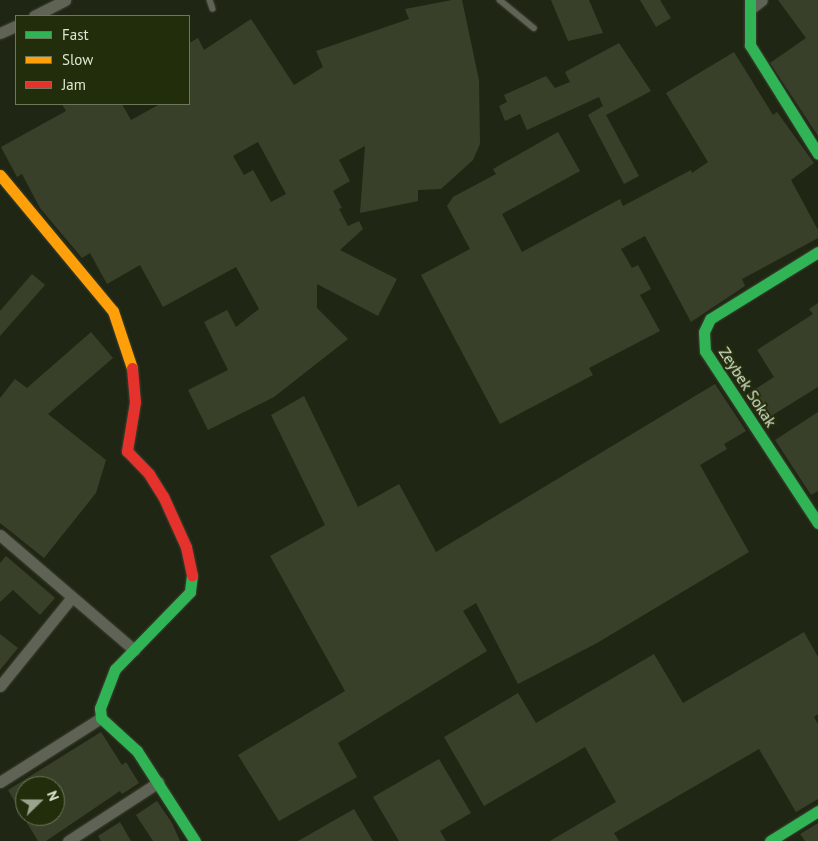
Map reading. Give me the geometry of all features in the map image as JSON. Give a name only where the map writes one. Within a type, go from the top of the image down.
[{"type":"street","points":[[36,15],[65,0]]},
{"type":"street","points":[[755,2],[750,45],[760,68],[818,154]]},
{"type":"street","points":[[0,33],[15,26]]},
{"type":"street","points":[[0,175],[113,311],[133,371],[135,402],[127,451],[149,474],[163,496],[186,547],[192,573],[190,592],[171,615],[115,669],[100,708],[101,718],[137,751],[159,782],[195,841]]},
{"type":"street","name":"Zeybek Sokak","points":[[818,252],[710,319],[704,332],[705,351],[818,523]]},
{"type":"street","points":[[1,539],[134,650]]},
{"type":"street","points":[[0,686],[72,597]]},
{"type":"street","points":[[0,782],[101,718]]},
{"type":"street","points":[[75,839],[159,782]]},
{"type":"street","points":[[770,841],[818,811]]},
{"type":"lane","points":[[210,0],[213,9]]},
{"type":"lane","points":[[500,0],[534,28]]},
{"type":"building","points":[[452,0],[462,0],[479,80],[480,144],[473,160],[441,189],[418,190],[418,201],[360,213],[365,146],[339,160],[350,181],[333,191],[342,208],[339,209],[348,226],[359,221],[363,229],[340,250],[397,279],[378,316],[317,284],[317,308],[348,339],[274,397],[208,430],[188,390],[228,370],[204,322],[227,310],[236,327],[259,309],[236,267],[163,307],[140,265],[107,284],[90,253],[82,258],[40,208],[22,174],[17,177],[1,147],[66,111],[63,105],[123,105],[131,120],[158,105],[190,105],[190,42],[198,38],[204,50],[251,19],[294,85],[323,67],[316,51],[409,19],[405,9]],"holes":[[[258,142],[286,194],[271,202],[253,170],[244,175],[233,156]]]},
{"type":"building","points":[[551,0],[589,0],[603,33],[568,41]]},
{"type":"building","points":[[640,0],[660,0],[671,18],[656,27]]},
{"type":"building","points":[[778,0],[818,0],[818,136],[770,63],[806,38]]},
{"type":"building","points":[[619,43],[651,91],[606,115],[639,176],[624,184],[588,115],[603,106],[599,97],[527,130],[520,114],[505,121],[499,106],[507,102],[504,95],[546,76],[555,88],[570,82],[565,72]]},
{"type":"building","points":[[734,52],[773,115],[777,112],[814,163],[791,180],[818,230],[818,238],[742,279],[745,286],[691,322],[645,236],[621,249],[632,268],[638,265],[651,289],[640,295],[660,331],[589,368],[593,375],[500,424],[421,275],[470,249],[447,206],[453,197],[496,174],[493,169],[558,132],[580,171],[502,214],[522,252],[620,199],[623,206],[691,170],[692,173],[708,162],[666,93]]},
{"type":"building","points":[[32,274],[45,285],[0,336],[0,311]]},
{"type":"building","points":[[818,303],[818,387],[763,421],[746,395],[774,377],[757,350],[813,314],[809,309]]},
{"type":"building","points":[[91,332],[113,358],[48,414],[106,460],[96,493],[44,558],[0,523],[0,398],[15,379],[27,388]]},
{"type":"building","points":[[715,384],[746,431],[724,444],[727,449],[700,465],[749,552],[597,643],[518,684],[476,603],[463,611],[487,651],[338,743],[357,777],[279,821],[238,755],[345,691],[270,556],[325,525],[271,415],[304,396],[358,507],[399,484],[436,552]]},
{"type":"building","points":[[818,412],[818,491],[811,495],[775,440]]},
{"type":"building","points":[[6,556],[55,598],[40,615],[13,590],[0,602],[0,563]]},
{"type":"building","points":[[804,632],[818,657],[818,714],[814,717],[818,724],[818,799],[796,812],[759,749],[614,833],[619,841],[550,841],[616,802],[585,747],[484,806],[444,737],[518,693],[536,723],[654,654],[683,703]]},
{"type":"building","points":[[0,634],[18,648],[0,670]]},
{"type":"building","points":[[101,732],[122,765],[126,762],[139,783],[122,794],[120,791],[46,841],[38,841],[29,826],[65,826],[65,776],[30,776]]},
{"type":"building","points":[[439,759],[471,813],[440,831],[446,841],[399,841],[373,797]]},
{"type":"building","points":[[15,786],[15,802],[8,790]]},
{"type":"building","points":[[157,801],[172,823],[180,841],[153,841],[136,815]]},
{"type":"building","points":[[354,809],[373,841],[298,841]]},
{"type":"building","points":[[120,822],[131,841],[101,841],[98,836]]},
{"type":"building","points":[[818,823],[818,841],[805,841],[800,834]]},
{"type":"traffic: fast","points":[[750,0],[750,45],[818,154]]},
{"type":"traffic: fast","points":[[818,252],[710,319],[704,332],[705,351],[818,523]]},
{"type":"traffic: fast","points":[[192,575],[190,592],[115,669],[100,708],[101,718],[137,751],[195,841]]},
{"type":"traffic: fast","points":[[770,841],[818,811]]},
{"type":"traffic: slow","points":[[0,175],[113,311],[132,368]]},
{"type":"traffic: jam","points":[[132,368],[135,402],[127,451],[149,474],[163,496],[186,547],[192,575]]}]
